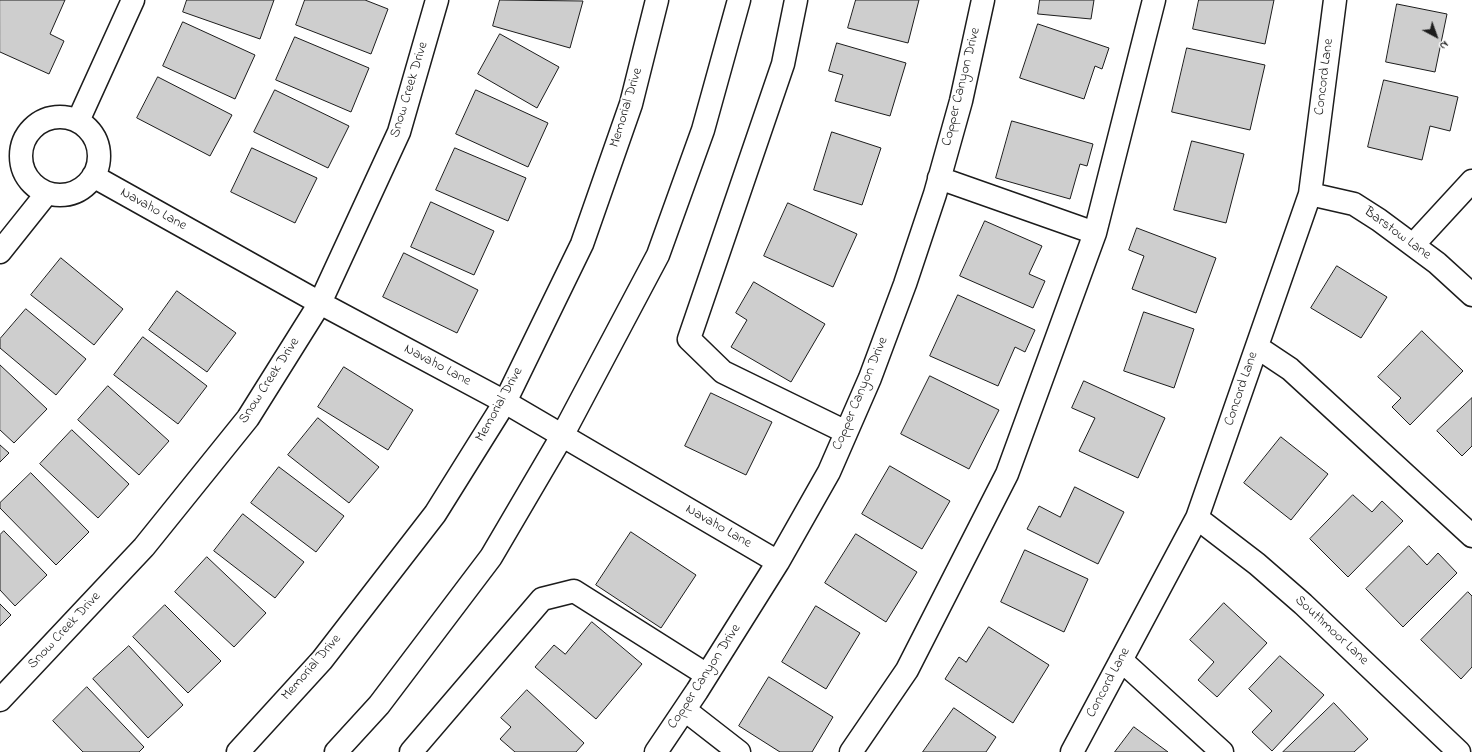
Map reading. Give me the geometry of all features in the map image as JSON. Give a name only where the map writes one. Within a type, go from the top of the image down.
[{"type":"street","points":[[78,121],[133,0]]},
{"type":"street","name":"Snow Creek Drive","points":[[0,700],[144,547],[233,437],[248,418],[320,303],[399,132],[437,0]]},
{"type":"street","name":"Memorial Drive","points":[[238,752],[322,660],[435,514],[505,402],[582,244],[631,104],[657,0]]},
{"type":"street","points":[[336,752],[379,705],[491,557],[562,436],[658,255],[703,130],[739,0]]},
{"type":"street","points":[[796,0],[783,64],[689,339],[723,372],[846,432]]},
{"type":"street","name":"Copper Canyon Drive","points":[[656,752],[707,675],[778,562],[829,472],[870,378],[902,291],[939,178],[961,101],[983,0]]},
{"type":"street","points":[[851,752],[907,670],[1007,474],[1095,233],[1154,0]]},
{"type":"street","name":"Concord Lane","points":[[1072,752],[1197,518],[1310,194],[1335,0]]},
{"type":"street","points":[[69,117],[78,121],[88,128],[96,139],[99,152],[98,164],[93,176],[84,186],[73,193],[60,195],[47,193],[31,182],[25,173],[21,154],[22,145],[26,136],[40,122],[49,118],[69,117]]},
{"type":"street","name":"Navaho Lane","points":[[93,176],[320,303],[505,402],[778,562]]},
{"type":"street","points":[[939,178],[1095,233]]},
{"type":"street","points":[[1413,245],[1472,181]]},
{"type":"street","points":[[0,252],[47,193]]},
{"type":"street","name":"Barstow Lane","points":[[1310,194],[1354,204],[1379,220],[1437,263],[1472,295]]},
{"type":"street","points":[[1256,347],[1290,369],[1472,536]]},
{"type":"street","name":"Southmoor Lane","points":[[1197,518],[1257,564],[1303,604],[1459,752]]},
{"type":"street","points":[[411,752],[542,599],[561,594],[574,591],[707,675]]},
{"type":"street","points":[[1121,660],[1222,752]]},
{"type":"street","points":[[684,710],[739,752]]},
{"type":"building","points":[[0,0],[65,0],[50,34],[64,41],[49,74],[0,52]]},
{"type":"building","points":[[187,0],[274,0],[260,39],[183,12]]},
{"type":"building","points":[[305,0],[365,0],[388,9],[371,54],[296,25]]},
{"type":"building","points":[[500,0],[583,1],[570,48],[493,26]]},
{"type":"building","points":[[856,0],[919,0],[908,43],[848,28]]},
{"type":"building","points":[[1040,0],[1094,0],[1091,19],[1038,14]]},
{"type":"building","points":[[1199,0],[1274,0],[1265,44],[1193,29]]},
{"type":"building","points":[[1397,4],[1447,14],[1435,72],[1386,62]]},
{"type":"building","points":[[183,22],[255,55],[235,99],[163,66]]},
{"type":"building","points":[[1038,24],[1109,48],[1102,69],[1095,66],[1084,99],[1020,78]]},
{"type":"building","points":[[500,34],[559,67],[537,108],[478,74]]},
{"type":"building","points":[[295,37],[369,68],[351,112],[276,80]]},
{"type":"building","points":[[837,43],[906,63],[890,116],[835,101],[843,75],[829,71]]},
{"type":"building","points":[[1187,48],[1265,65],[1250,130],[1172,112]]},
{"type":"building","points":[[158,77],[232,115],[210,156],[137,118]]},
{"type":"building","points":[[1384,80],[1458,97],[1450,131],[1430,126],[1422,160],[1368,147]]},
{"type":"building","points":[[275,90],[349,126],[328,168],[254,132]]},
{"type":"building","points":[[476,90],[548,123],[528,167],[456,134]]},
{"type":"building","points":[[1012,121],[1093,144],[1087,166],[1080,164],[1070,199],[996,178]]},
{"type":"building","points":[[832,132],[881,148],[862,205],[814,190]]},
{"type":"building","points":[[1192,141],[1244,154],[1226,223],[1174,210]]},
{"type":"building","points":[[252,148],[317,178],[295,223],[231,192]]},
{"type":"building","points":[[455,148],[526,178],[508,221],[436,190]]},
{"type":"building","points":[[431,202],[494,231],[474,275],[411,247]]},
{"type":"building","points":[[788,203],[857,234],[833,287],[764,256]]},
{"type":"building","points":[[985,221],[1042,246],[1029,274],[1045,281],[1033,308],[960,276]]},
{"type":"building","points":[[1137,228],[1216,258],[1196,313],[1132,289],[1144,256],[1129,250]]},
{"type":"building","points":[[404,253],[478,290],[457,333],[383,297]]},
{"type":"building","points":[[61,258],[123,309],[94,345],[31,295]]},
{"type":"building","points":[[1337,266],[1387,297],[1361,338],[1311,308]]},
{"type":"building","points":[[754,282],[825,324],[791,382],[731,347],[747,320],[736,313]]},
{"type":"building","points":[[177,291],[236,333],[207,372],[149,330]]},
{"type":"building","points":[[958,295],[1035,330],[1025,352],[1015,347],[998,386],[930,356]]},
{"type":"building","points":[[26,309],[86,359],[56,395],[0,348],[0,339]]},
{"type":"building","points":[[1144,312],[1194,329],[1174,388],[1124,371]]},
{"type":"building","points":[[1422,331],[1463,371],[1410,425],[1392,407],[1401,398],[1378,377]]},
{"type":"building","points":[[143,337],[207,386],[178,424],[114,375]]},
{"type":"building","points":[[0,365],[47,409],[14,443],[0,430]]},
{"type":"building","points":[[344,367],[413,410],[388,450],[318,407]]},
{"type":"building","points":[[930,376],[999,410],[969,469],[901,434]]},
{"type":"building","points":[[1084,381],[1165,418],[1138,478],[1079,451],[1095,418],[1072,408]]},
{"type":"building","points":[[108,386],[169,441],[139,475],[78,420]]},
{"type":"building","points":[[711,393],[772,422],[746,475],[685,446]]},
{"type":"building","points":[[1472,398],[1472,446],[1462,456],[1437,431]]},
{"type":"building","points":[[318,418],[379,467],[349,503],[288,455]]},
{"type":"building","points":[[72,430],[129,484],[98,518],[40,464]]},
{"type":"building","points":[[1281,437],[1328,474],[1291,520],[1244,483]]},
{"type":"building","points":[[0,445],[9,453],[0,462]]},
{"type":"building","points":[[890,466],[950,501],[922,549],[862,514]]},
{"type":"building","points":[[279,467],[344,516],[316,552],[251,503]]},
{"type":"building","points":[[31,473],[89,532],[56,565],[0,508],[0,503]]},
{"type":"building","points":[[1075,487],[1124,512],[1098,564],[1027,529],[1039,506],[1060,517]]},
{"type":"building","points":[[1353,495],[1372,512],[1382,501],[1403,521],[1348,577],[1310,539]]},
{"type":"building","points":[[243,514],[304,562],[275,598],[214,551]]},
{"type":"building","points":[[4,531],[47,575],[15,606],[0,590],[0,535]]},
{"type":"building","points":[[631,532],[696,575],[661,628],[596,585]]},
{"type":"building","points":[[856,534],[917,572],[886,622],[825,583]]},
{"type":"building","points":[[1409,546],[1427,565],[1438,553],[1457,573],[1403,627],[1366,589]]},
{"type":"building","points":[[1025,550],[1088,579],[1064,632],[1001,602]]},
{"type":"building","points":[[207,557],[266,613],[234,647],[175,592]]},
{"type":"building","points":[[1468,592],[1472,596],[1472,667],[1461,679],[1421,640]]},
{"type":"building","points":[[1224,603],[1267,643],[1217,697],[1198,680],[1214,662],[1190,640]]},
{"type":"building","points":[[0,604],[11,615],[0,626]]},
{"type":"building","points":[[165,605],[221,661],[188,693],[133,637]]},
{"type":"building","points":[[816,606],[860,633],[826,689],[782,662]]},
{"type":"building","points":[[592,622],[642,664],[596,719],[535,667],[554,645],[565,654]]},
{"type":"building","points":[[989,627],[1049,665],[1013,723],[945,679],[959,657],[966,662]]},
{"type":"building","points":[[129,646],[183,705],[148,738],[93,679]]},
{"type":"building","points":[[1280,656],[1324,695],[1272,751],[1252,732],[1272,711],[1249,689]]},
{"type":"building","points":[[769,677],[833,717],[812,752],[780,752],[739,726]]},
{"type":"building","points":[[87,687],[144,747],[139,752],[83,752],[53,721]]},
{"type":"building","points":[[527,690],[584,743],[576,752],[515,752],[500,739],[511,727],[501,718]]},
{"type":"building","points":[[1334,703],[1368,739],[1354,752],[1283,752]]},
{"type":"building","points":[[954,708],[996,737],[986,752],[923,752]]},
{"type":"building","points":[[1134,727],[1168,752],[1115,752]]}]
